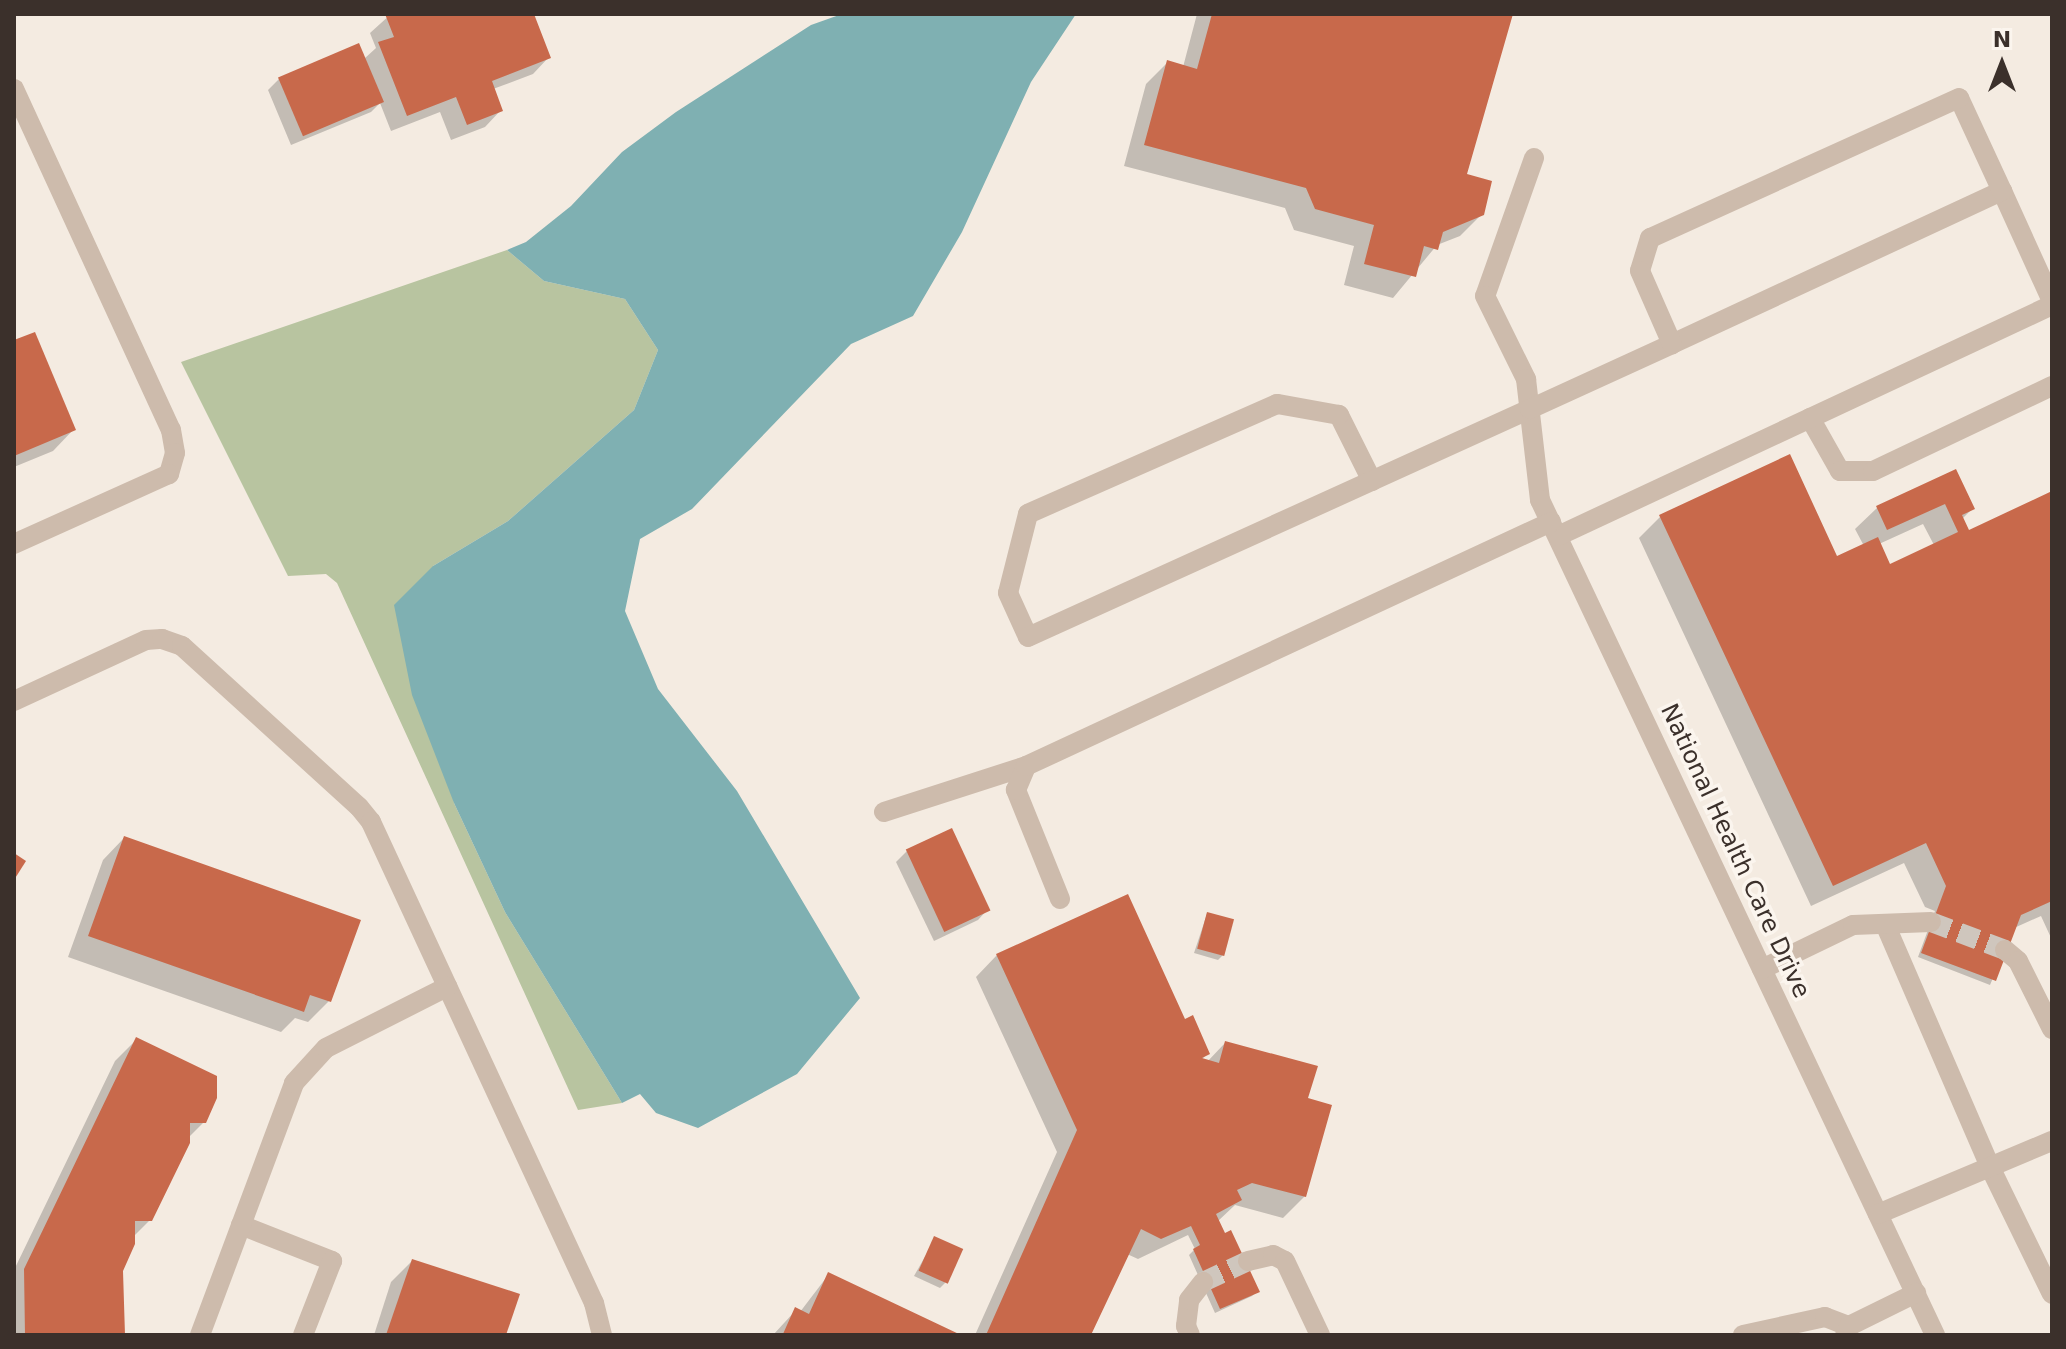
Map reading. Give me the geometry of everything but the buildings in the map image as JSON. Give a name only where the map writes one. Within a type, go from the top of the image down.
[{"type":"street","points":[[14,89],[171,430],[175,453],[169,474],[14,544]]},
{"type":"street","points":[[884,812],[1026,766],[1554,529],[1810,418],[2052,303],[1959,98],[1650,238],[1640,271],[1672,344]]},
{"type":"street","name":"National Health Care Drive","points":[[1534,158],[1485,296],[1526,379],[1540,500],[1935,1335]]},
{"type":"street","points":[[1372,481],[1339,415],[1277,404],[1028,514],[1008,593],[1028,637],[1372,481],[1672,344],[2002,191]]},
{"type":"street","points":[[1810,418],[1840,471],[1873,471],[2052,386]]},
{"type":"street","points":[[14,701],[146,640],[182,646],[333,780],[371,822],[594,1303],[602,1335]]},
{"type":"street","points":[[1026,766],[1016,790],[1060,899]]},
{"type":"street","points":[[1762,969],[1853,925],[1931,922]]},
{"type":"street","points":[[1885,924],[1990,1167],[2052,1294]]},
{"type":"street","points":[[2005,950],[2018,961],[2052,1029]]},
{"type":"street","points":[[200,1335],[294,1083],[326,1048],[447,987]]},
{"type":"street","points":[[1878,1214],[2052,1141]]},
{"type":"street","points":[[241,1225],[332,1261],[303,1335]]},
{"type":"street","points":[[1248,1261],[1273,1255],[1285,1261],[1320,1335]]},
{"type":"street","points":[[1190,1335],[1189,1300],[1203,1282]]},
{"type":"street","points":[[1743,1335],[1825,1317],[1847,1330],[1916,1293]]},
{"type":"green space","points":[[507,250],[544,281],[625,299],[658,350],[634,410],[508,521],[433,566],[454,803],[505,912],[622,1103],[578,1110],[337,583],[326,574],[288,576],[181,362]]},
{"type":"water","points":[[842,14],[1076,14],[1031,82],[962,232],[913,316],[851,344],[692,509],[640,539],[625,611],[658,689],[737,791],[860,998],[797,1074],[698,1128],[656,1113],[640,1094],[622,1103],[505,912],[454,803],[412,695],[394,605],[433,566],[508,521],[634,410],[658,350],[625,299],[544,281],[507,250],[526,242],[571,206],[622,152],[676,112],[811,25]]},
{"type":"tunnel","points":[[1931,922],[2005,950]]},
{"type":"tunnel","points":[[1203,1282],[1248,1261]]}]
